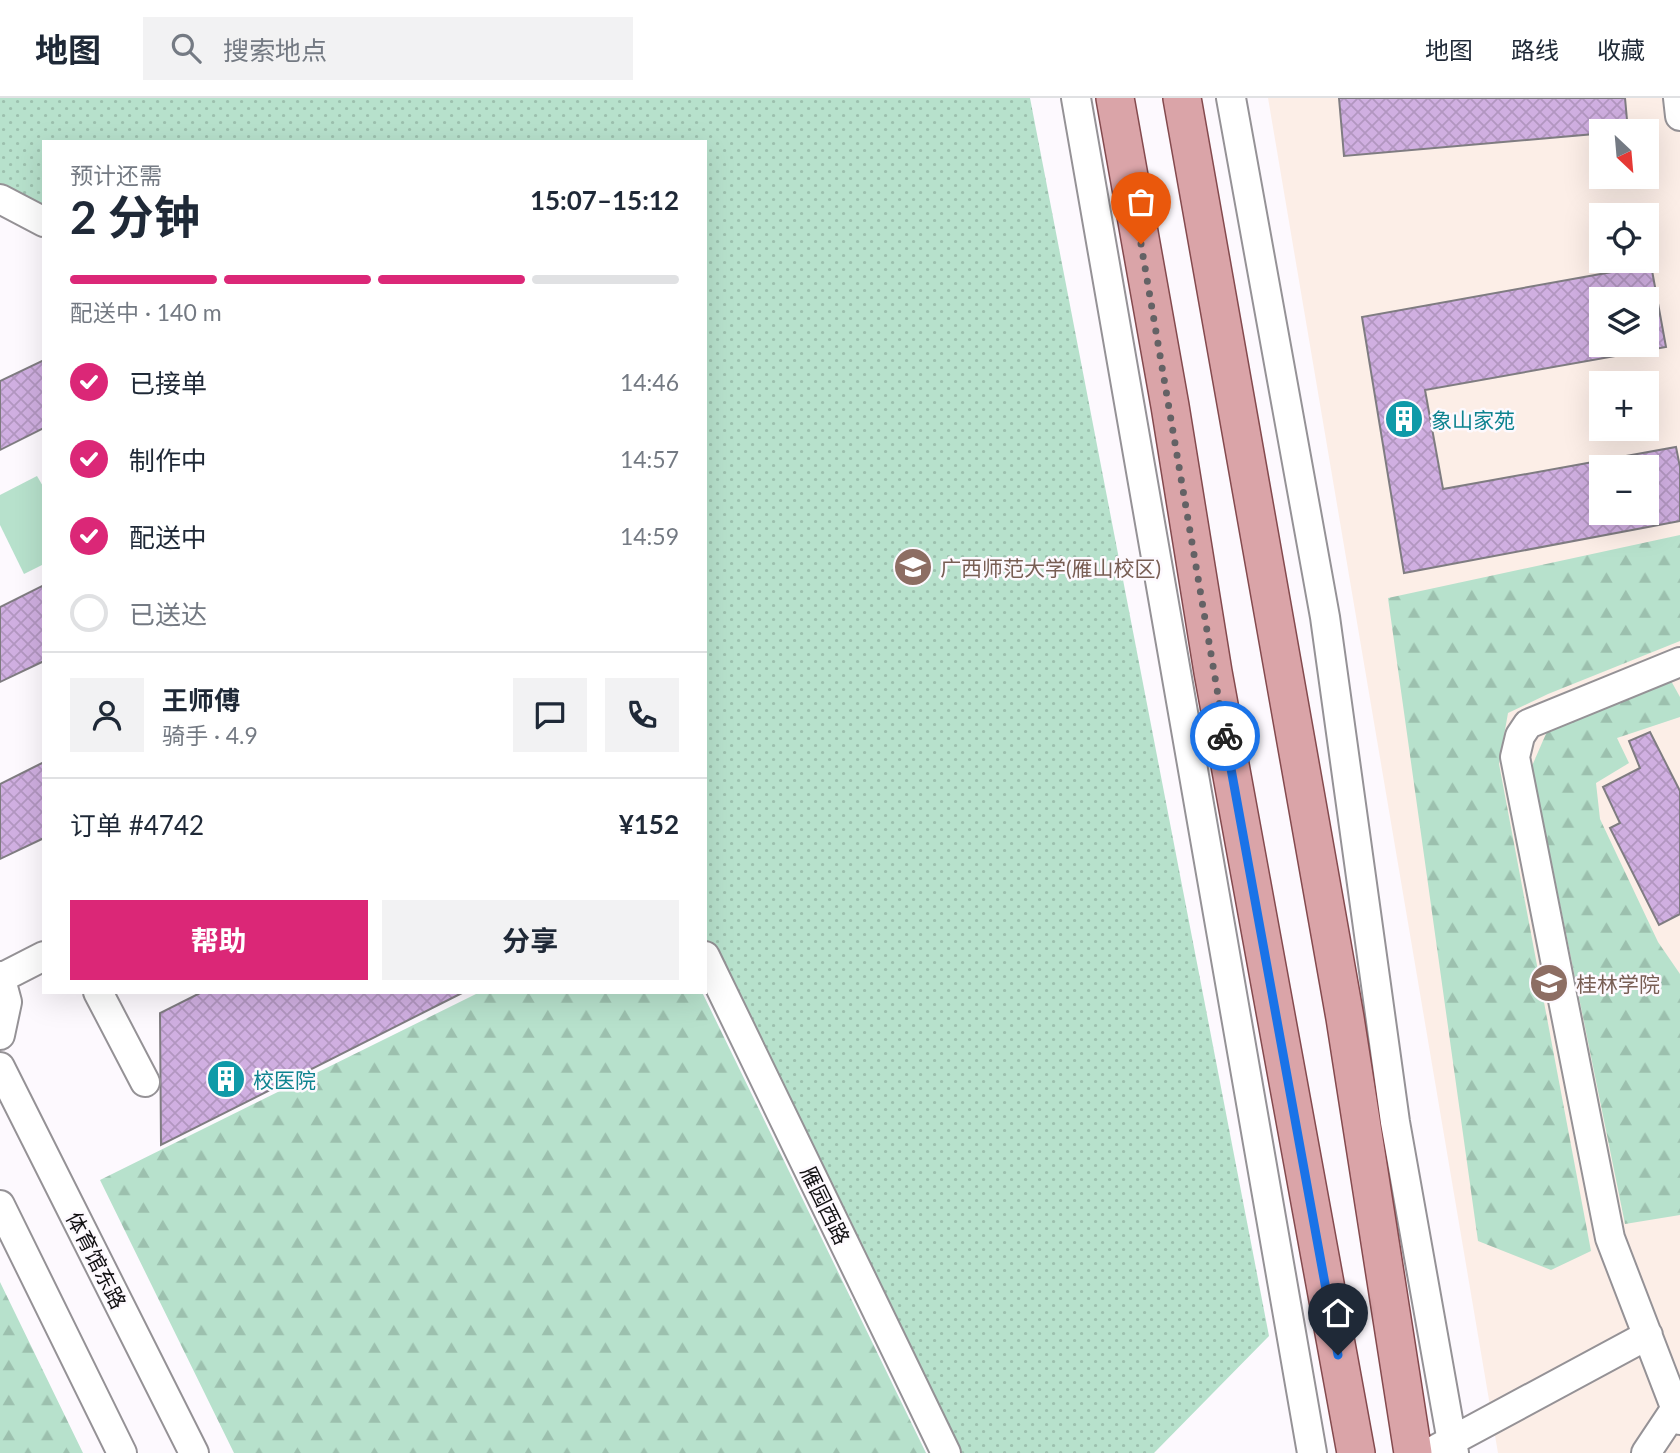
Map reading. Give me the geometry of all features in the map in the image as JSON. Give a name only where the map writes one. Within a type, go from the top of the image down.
[{"type":"main road","points":[[1115,98],[1170,406],[1213,672],[1356,1453]]},
{"type":"main road","points":[[1182,98],[1345,1018],[1413,1453]]},
{"type":"street","points":[[1076,98],[1312,1453]]},
{"type":"street","points":[[1231,98],[1325,617],[1395,1122],[1445,1449],[1648,1335]]},
{"type":"street","points":[[1678,98],[1680,116]]},
{"type":"street","points":[[0,199],[42,221]]},
{"type":"street","points":[[1648,1452],[1678,1414],[1610,1238],[1516,757],[1520,736],[1528,724],[1679,666]]},
{"type":"street","points":[[0,1035],[7,1002],[1,977],[42,957]]},
{"type":"street","name":"雁园西路","points":[[707,960],[946,1453]]},
{"type":"street","points":[[99,994],[145,1082]]},
{"type":"street","name":"体育馆东路","points":[[0,1067],[194,1453]]},
{"type":"street","points":[[0,1205],[122,1453]]},
{"type":"shaded area","name":"桂林学院","points":[[1268,98],[1680,98],[1680,1453],[1498,1453]]},
{"type":"green space","points":[[0,98],[1030,98],[1269,1336],[1154,1453],[946,1453],[707,960],[707,140],[42,140],[42,221],[0,199]]},
{"type":"green space","points":[[37,476],[42,485],[42,565],[24,574],[0,525],[0,495]]},
{"type":"green space","points":[[1680,535],[1680,641],[1508,713],[1499,764],[1591,1251],[1551,1270],[1478,1241],[1388,598]]},
{"type":"green space","points":[[1670,679],[1680,697],[1680,717],[1617,738],[1629,763],[1596,783],[1600,819],[1658,942],[1680,974],[1680,1215],[1625,1224],[1532,766],[1548,729]]},
{"type":"green space","points":[[476,994],[703,994],[926,1453],[234,1453],[100,1180]]},
{"type":"green space","points":[[0,1282],[83,1453],[0,1453]]},
{"type":"building","points":[[1339,98],[1625,98],[1627,119],[1589,119],[1589,134],[1344,156]]},
{"type":"building","name":"象山家苑","points":[[1607,273],[1652,273],[1655,287],[1589,287],[1589,357],[1610,357],[1425,390],[1443,489],[1589,463],[1589,525],[1659,525],[1404,573],[1362,317]]},
{"type":"building","name":"象山家苑","points":[[1659,309],[1666,347],[1659,348]]},
{"type":"building","points":[[42,361],[42,429],[0,450],[0,381]]},
{"type":"building","name":"象山家苑","points":[[1676,447],[1680,467],[1680,521],[1659,525],[1659,455],[1632,455]]},
{"type":"building","points":[[42,586],[42,662],[0,682],[0,607]]},
{"type":"building","points":[[1650,732],[1680,791],[1680,914],[1659,925],[1610,828],[1620,823],[1603,787],[1640,768],[1629,741]]},
{"type":"building","points":[[42,763],[42,839],[0,859],[0,784]]},
{"type":"building","name":"校医院","points":[[198,994],[460,994],[161,1145],[160,1013]]},
{"type":"way so far","points":[[1141,244],[1225,736]]},
{"type":"place","name":"象山家苑","points":[[1404,419]]},
{"type":"place","name":"广西师范大学(雁山校区)","points":[[913,567]]},
{"type":"place","name":"桂林学院","points":[[1549,983]]},
{"type":"place","name":"校医院","points":[[226,1079]]},
{"type":"route","points":[[1225,736],[1338,1355]]}]
